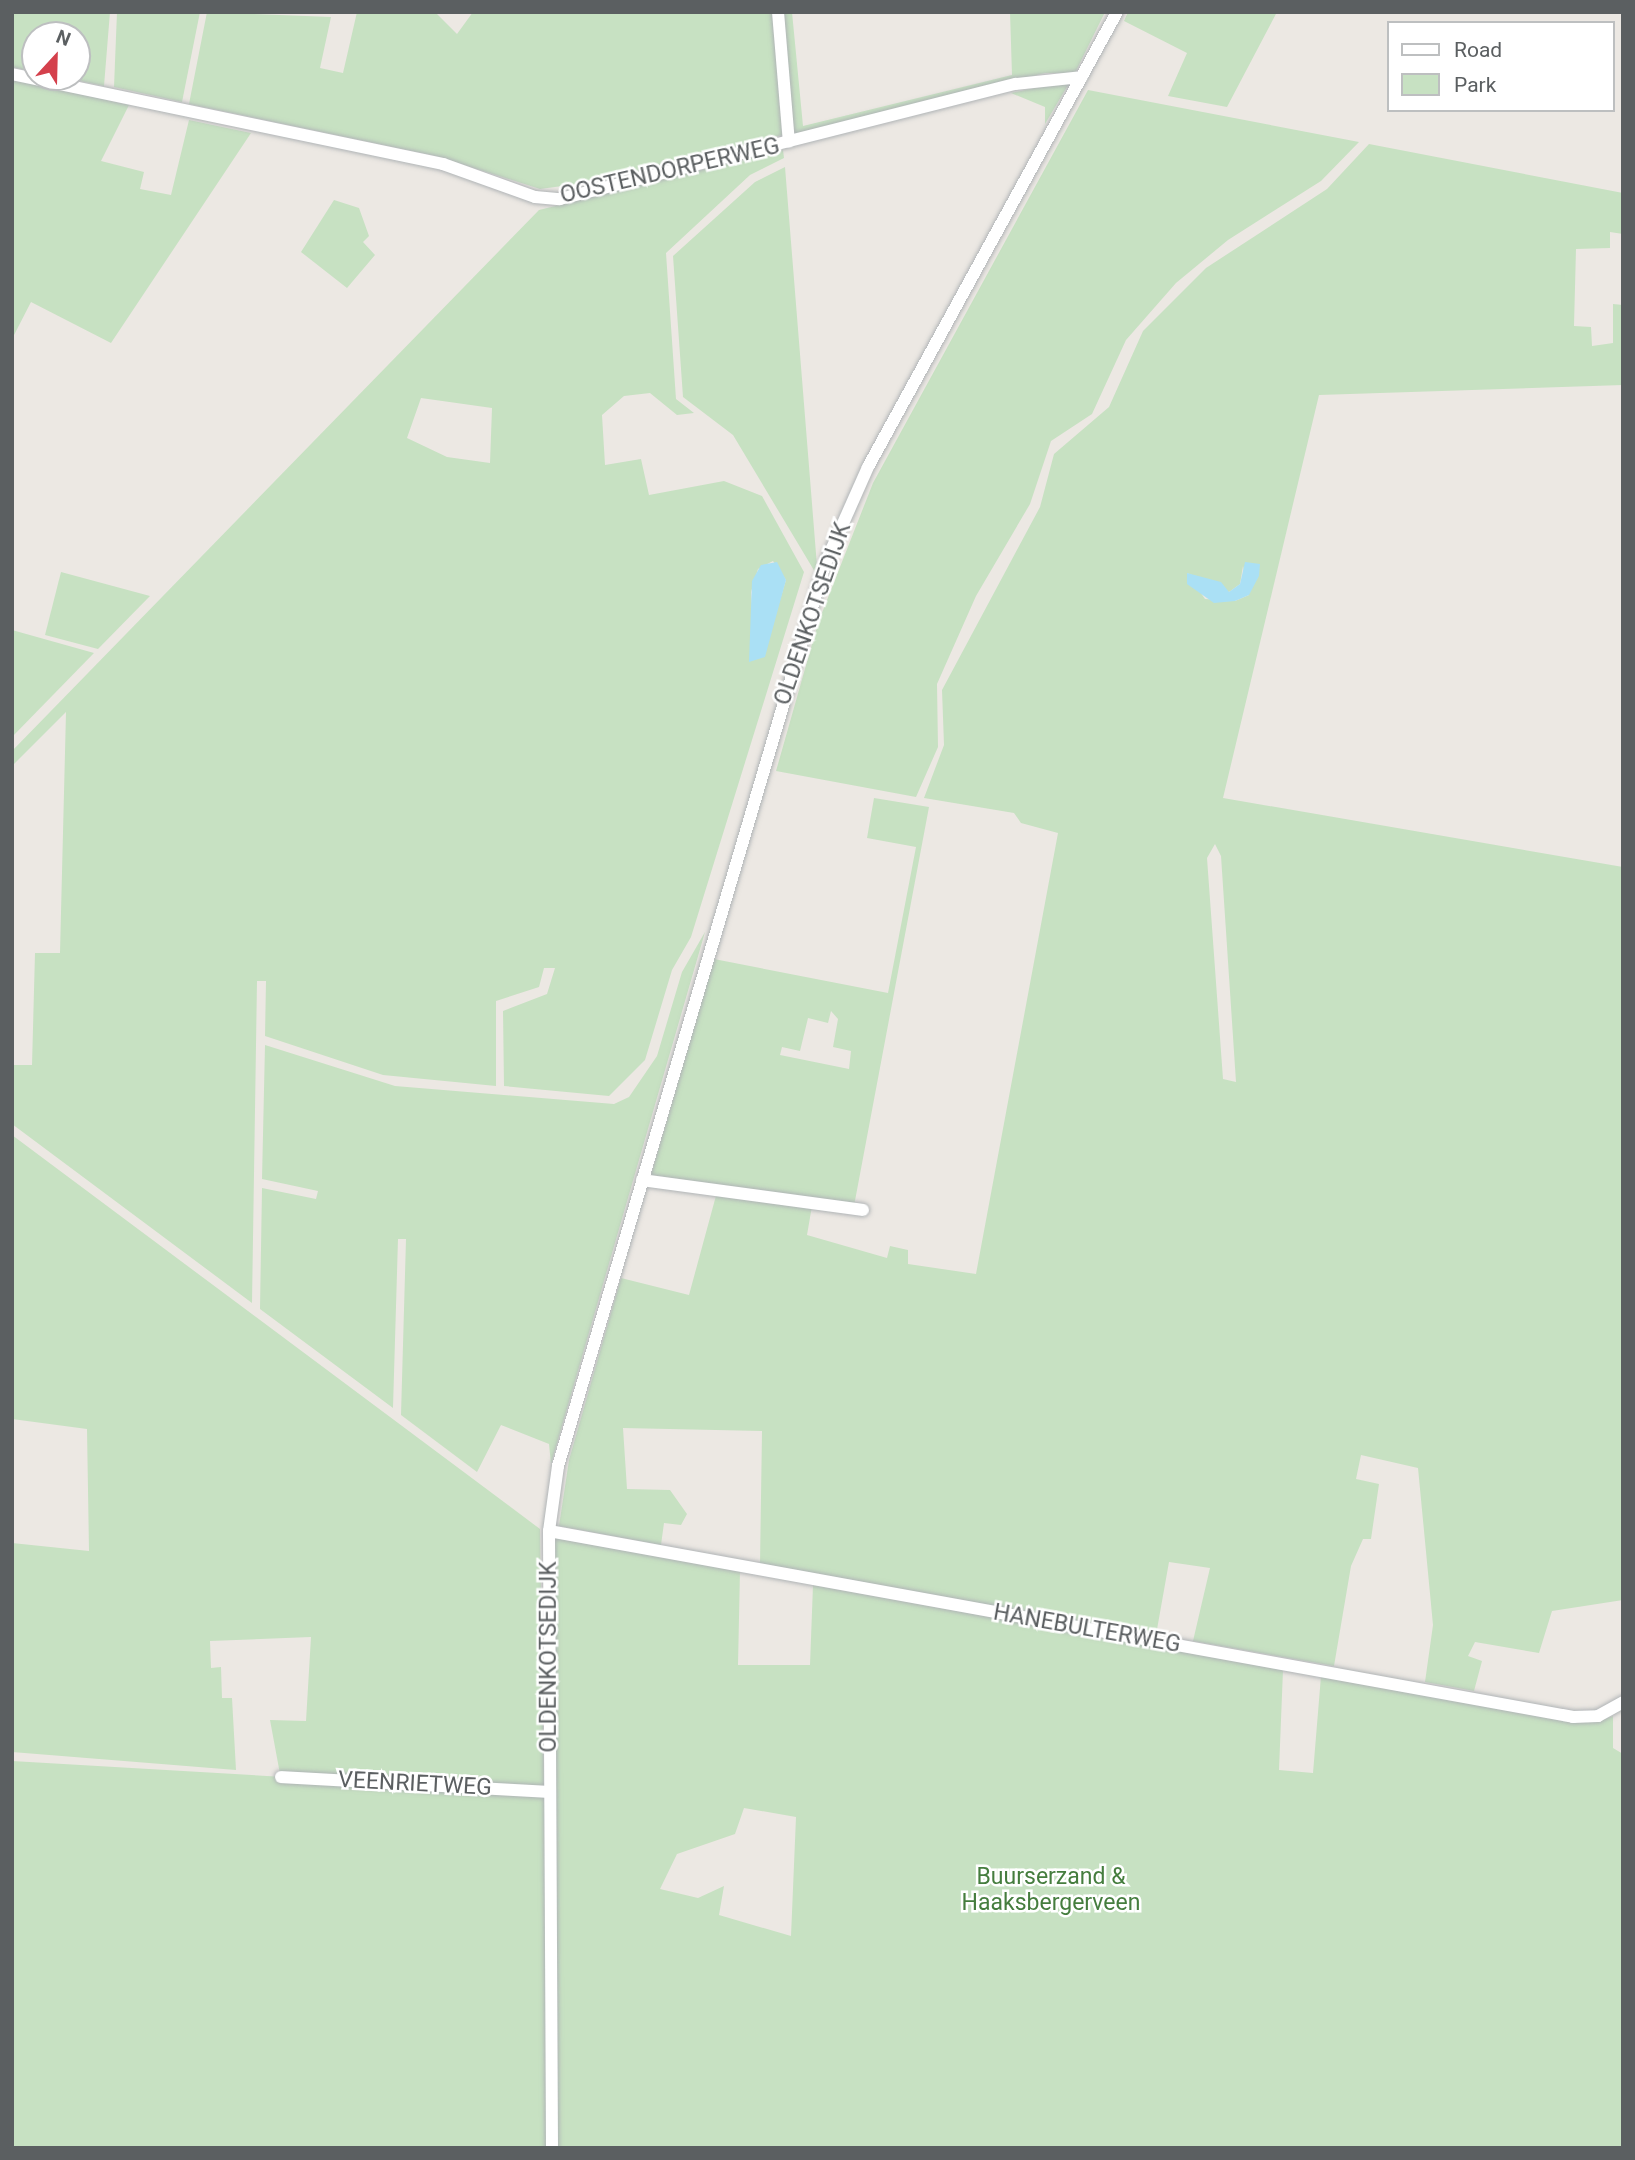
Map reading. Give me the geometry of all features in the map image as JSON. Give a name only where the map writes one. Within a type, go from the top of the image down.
[{"type":"street","points":[[778,12],[789,142]]},
{"type":"street","name":"OLDENKOTSEDIJK","points":[[552,2148],[549,1531],[558,1466],[828,556],[868,467],[1117,12]]},
{"type":"street","name":"OOSTENDORPERWEG","points":[[12,74],[443,164],[545,199],[789,142],[1052,75],[1082,77]]},
{"type":"street","points":[[642,1180],[863,1210]]},
{"type":"street","name":"HANEBULTERWEG","points":[[549,1531],[1573,1717],[1598,1716],[1623,1702]]},
{"type":"street","name":"VEENRIETWEG","points":[[281,1777],[549,1792]]},
{"type":"green space","points":[[12,12],[110,12],[104,86],[91,83],[91,21],[21,21],[21,69],[12,67]]},
{"type":"green space","points":[[117,12],[200,12],[182,102],[114,87]]},
{"type":"green space","points":[[207,12],[331,17],[320,68],[343,73],[357,12],[435,12],[457,34],[473,12],[773,12],[782,135],[600,181],[540,189],[436,156],[189,104]]},
{"type":"green space","points":[[782,12],[792,12],[803,126],[1012,75],[1010,12],[1105,12],[1075,73],[1045,73],[793,137]]},
{"type":"green space","points":[[1128,12],[1277,12],[1227,107],[1168,96],[1187,53],[1124,21]]},
{"type":"green space","points":[[12,78],[21,80],[21,91],[68,91],[129,105],[101,161],[144,172],[140,189],[171,195],[189,120],[251,133],[111,343],[31,302],[12,339]]},
{"type":"green space","points":[[1071,80],[1045,124],[1045,107],[1011,93]]},
{"type":"green space","points":[[1088,90],[1359,142],[1321,181],[1228,240],[1176,283],[1126,340],[1092,414],[1051,441],[1030,504],[976,596],[937,684],[938,747],[916,797],[776,771],[818,623],[873,483]]},
{"type":"green space","points":[[1369,144],[1623,193],[1623,234],[1610,232],[1610,248],[1576,249],[1574,326],[1591,327],[1592,346],[1613,343],[1613,304],[1623,305],[1623,385],[1319,395],[1223,798],[1623,867],[1623,1600],[1552,1611],[1539,1653],[1475,1642],[1468,1656],[1482,1661],[1474,1691],[1425,1682],[1433,1625],[1418,1468],[1361,1455],[1356,1479],[1379,1484],[1371,1539],[1363,1539],[1351,1566],[1334,1666],[1193,1641],[1210,1568],[1169,1562],[1156,1635],[760,1564],[762,1431],[623,1428],[627,1489],[670,1490],[687,1514],[681,1525],[664,1523],[661,1545],[559,1526],[569,1460],[621,1278],[689,1295],[717,1192],[812,1206],[807,1235],[887,1258],[890,1246],[908,1250],[908,1264],[976,1274],[1058,833],[1021,823],[1014,813],[924,798],[944,745],[942,690],[1040,507],[1054,454],[1109,407],[1143,331],[1206,268],[1327,189]],"holes":[[[1243,566],[1249,595],[1235,601],[1205,599],[1187,573],[1229,592],[1240,584]],[[1215,844],[1221,856],[1236,1082],[1223,1079],[1207,858]]]},
{"type":"green space","points":[[783,150],[784,158],[750,175],[666,253],[676,399],[694,413],[677,415],[650,393],[624,396],[602,415],[605,465],[641,459],[649,495],[724,481],[762,496],[804,572],[691,937],[672,970],[645,1060],[609,1096],[504,1086],[503,1011],[547,994],[555,968],[544,968],[539,987],[496,1001],[496,1086],[383,1075],[265,1036],[266,981],[257,981],[252,1303],[12,1124],[12,1065],[32,1065],[35,953],[60,953],[66,712],[12,766],[12,751],[539,210]],"holes":[[[421,398],[492,408],[490,463],[447,457],[407,438]],[[773,561],[786,580],[767,643],[753,624],[751,592],[758,569]]]},
{"type":"green space","points":[[785,167],[817,566],[815,572],[733,435],[683,397],[673,256],[755,182]]},
{"type":"green space","points":[[334,200],[359,208],[369,236],[363,242],[375,255],[347,288],[301,252]]},
{"type":"green space","points":[[61,572],[150,596],[98,649],[45,635]]},
{"type":"green space","points":[[12,630],[94,653],[12,737]]},
{"type":"green space","points":[[874,798],[929,807],[854,1206],[651,1175],[714,959],[888,993],[916,847],[867,838]],"holes":[[[831,1011],[838,1019],[833,1047],[851,1051],[849,1069],[780,1055],[782,1047],[800,1051],[808,1018],[828,1023]]]},
{"type":"green space","points":[[705,932],[551,1464],[549,1444],[501,1425],[477,1472],[401,1415],[406,1239],[398,1239],[393,1408],[260,1309],[262,1188],[316,1199],[318,1191],[262,1179],[265,1045],[395,1086],[614,1104],[629,1097],[657,1056],[682,972]]},
{"type":"green space","points":[[12,1135],[540,1529],[544,1788],[280,1774],[270,1720],[306,1721],[311,1637],[210,1641],[211,1668],[221,1667],[222,1698],[232,1698],[236,1770],[12,1752],[12,1543],[89,1551],[87,1429],[12,1419]]},
{"type":"green space","name":"Buurserzand & Haaksbergerveen","points":[[554,1538],[740,1571],[738,1665],[810,1665],[813,1585],[1283,1670],[1279,1770],[1313,1773],[1321,1676],[1597,1722],[1613,1716],[1613,1748],[1623,1754],[1623,2148],[12,2148],[12,1761],[556,1793]],"holes":[[[744,1808],[796,1817],[791,1936],[719,1915],[724,1886],[698,1898],[660,1889],[677,1854],[735,1834]]]},
{"type":"water","points":[[777,562],[786,580],[765,657],[749,662],[752,581],[761,565]]},
{"type":"water","points":[[1245,562],[1260,564],[1259,576],[1249,595],[1235,601],[1214,603],[1187,584],[1187,573],[1221,582],[1229,592],[1240,584]]}]
